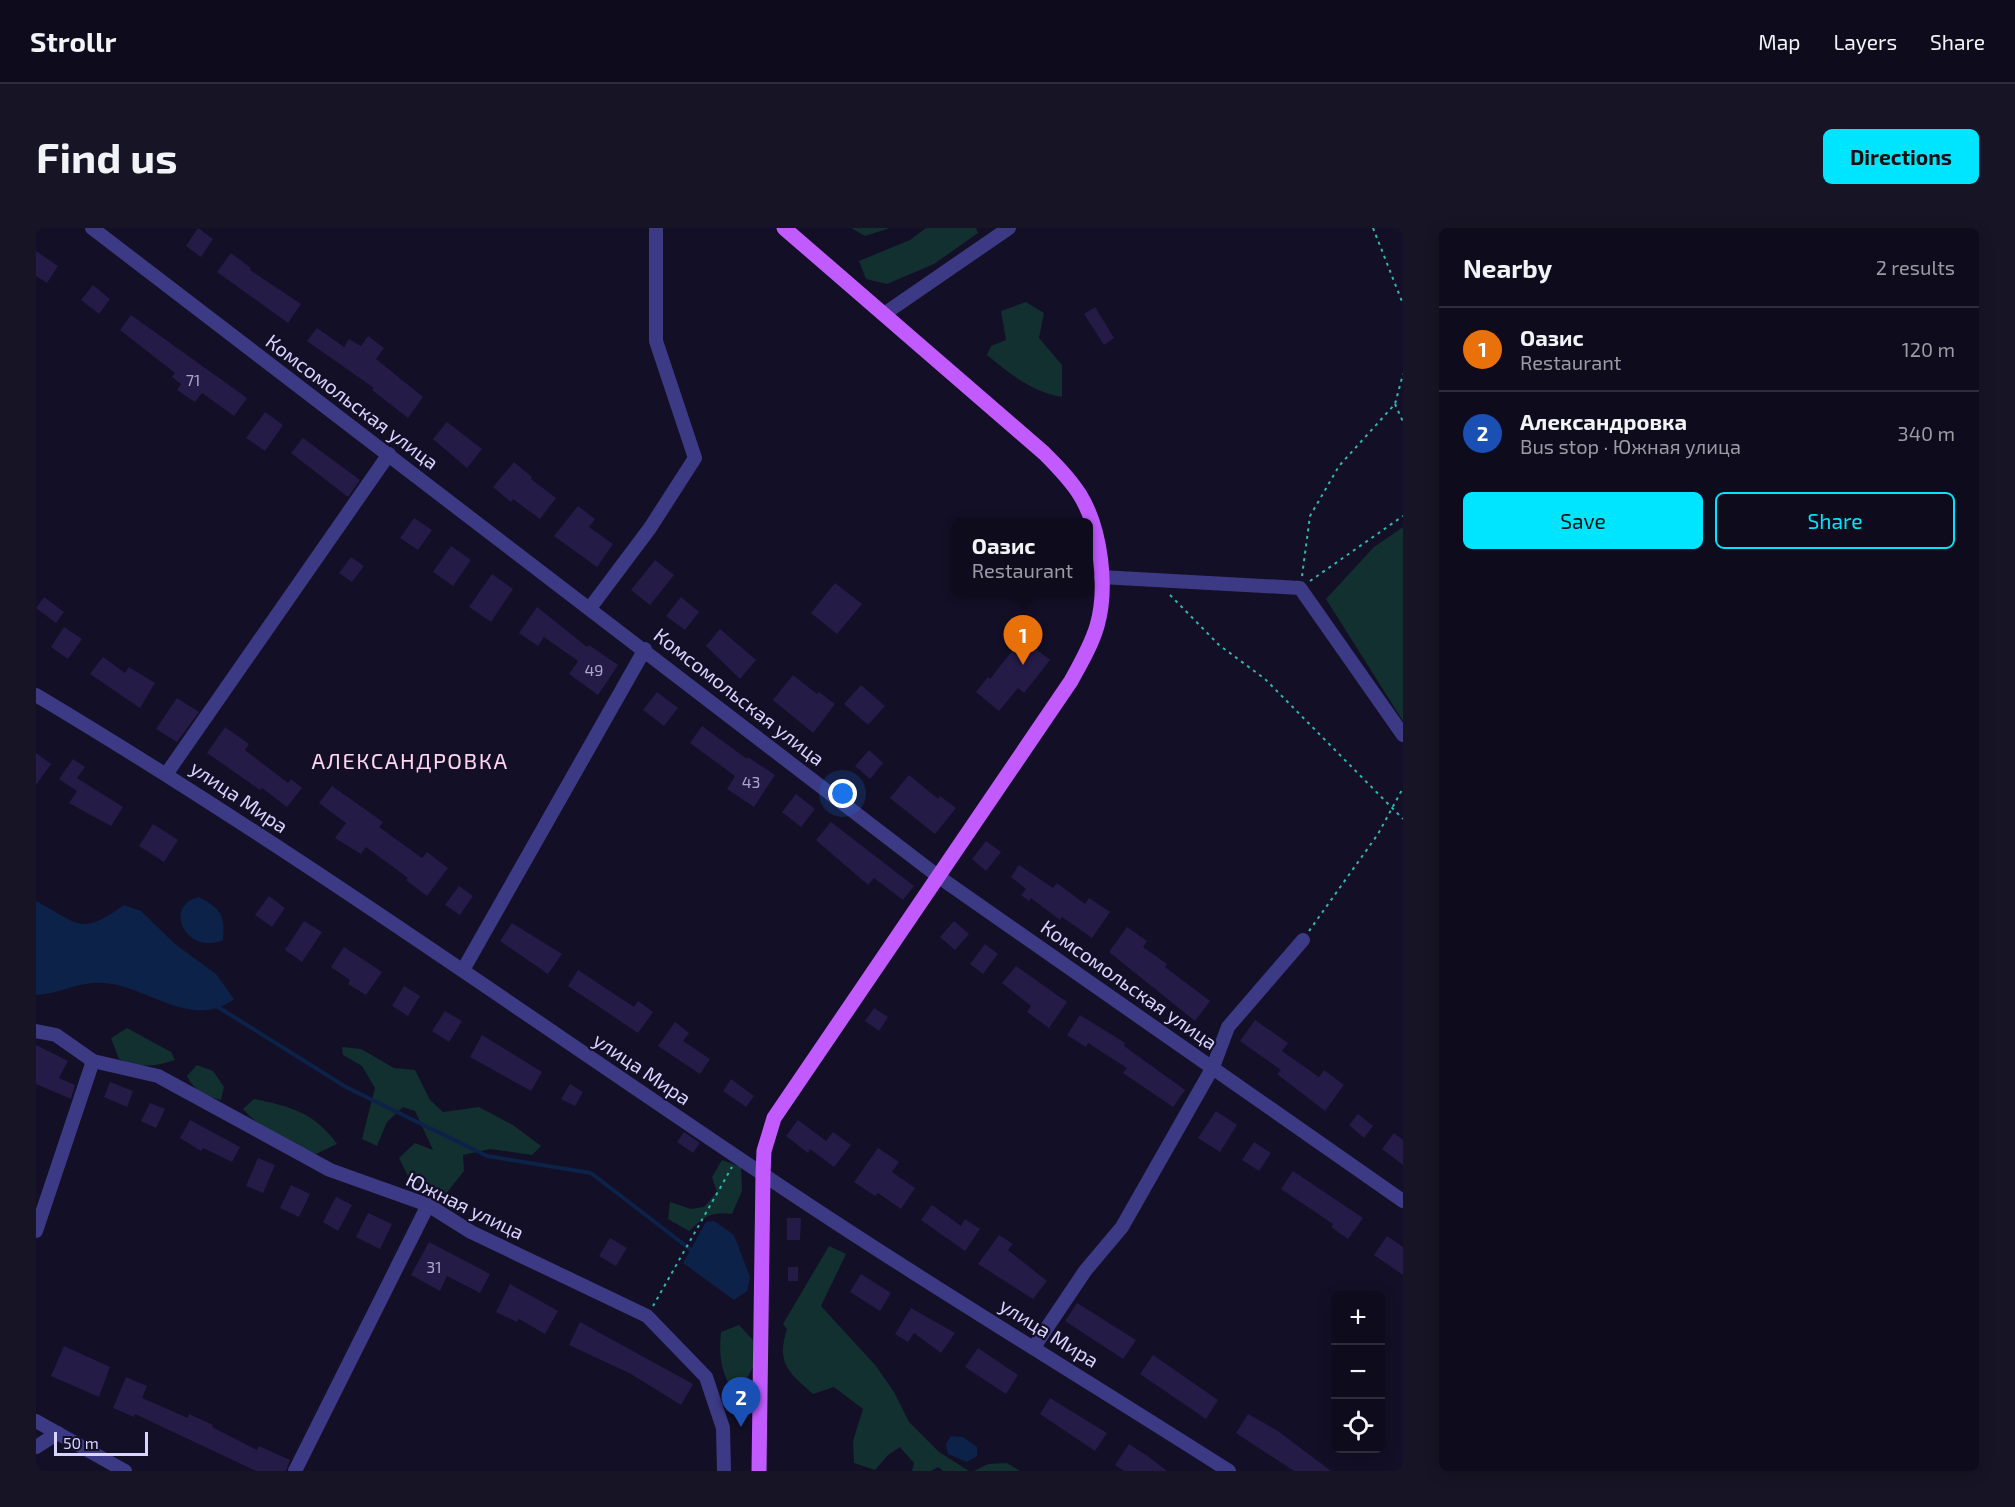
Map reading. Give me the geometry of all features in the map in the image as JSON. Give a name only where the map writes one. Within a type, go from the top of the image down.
[{"type":"main road","points":[[784,228],[1044,453],[1069,479],[1081,497],[1090,518]]},
{"type":"main road","points":[[759,1471],[763,1174],[764,1151],[774,1118],[1071,681],[1089,649],[1098,624],[1101,577],[1093,531]]},
{"type":"street","name":"Комсомольская улица","points":[[92,228],[645,649],[939,877],[1403,1201]]},
{"type":"street","points":[[590,608],[650,528],[695,458],[656,341],[656,228]]},
{"type":"street","points":[[884,314],[1009,228]]},
{"type":"street","points":[[167,773],[389,454]]},
{"type":"street","points":[[1101,577],[1157,582],[1300,588],[1403,735]]},
{"type":"street","points":[[463,970],[645,649]]},
{"type":"street","name":"улица Мира","points":[[36,695],[167,773],[463,970],[738,1158],[1229,1471]]},
{"type":"street","points":[[1034,1347],[1085,1271],[1122,1227],[1213,1067],[1228,1027],[1303,940]]},
{"type":"street","name":"Южная улица","points":[[36,1031],[56,1035],[93,1061],[158,1076],[330,1170],[428,1205],[471,1232],[647,1316],[706,1377],[723,1428],[724,1471]]},
{"type":"street","points":[[36,1231],[93,1061]]},
{"type":"street","points":[[295,1471],[428,1205]]},
{"type":"street","points":[[36,1421],[125,1471]]},
{"type":"street","points":[[36,1447],[58,1433]]},
{"type":"path","points":[[1373,228],[1403,304]]},
{"type":"path","points":[[1300,588],[1310,516],[1339,466],[1395,404],[1403,374]]},
{"type":"path","points":[[1395,404],[1403,422]]},
{"type":"path","points":[[1300,588],[1403,516]]},
{"type":"path","points":[[1157,582],[1219,645],[1265,679],[1403,819]]},
{"type":"path","points":[[1303,940],[1393,811],[1403,788]]},
{"type":"path","points":[[647,1316],[738,1158]]},
{"type":"green space","points":[[851,228],[890,228],[865,236]]},
{"type":"green space","points":[[926,228],[976,228],[978,233],[934,264],[887,284],[866,279],[859,261],[910,240]]},
{"type":"green space","points":[[1026,302],[1044,313],[1039,338],[1062,365],[1062,397],[1031,387],[987,355],[991,346],[1006,340],[1001,311]]},
{"type":"green space","points":[[1403,527],[1403,721],[1326,599],[1374,547]]},
{"type":"green space","points":[[127,1028],[171,1052],[175,1060],[147,1065],[133,1064],[119,1059],[111,1038]]},
{"type":"green space","points":[[342,1047],[361,1049],[394,1068],[415,1070],[430,1100],[443,1112],[479,1107],[513,1125],[541,1146],[532,1155],[490,1149],[463,1155],[464,1171],[445,1195],[410,1180],[399,1158],[415,1143],[433,1150],[415,1111],[403,1107],[387,1122],[377,1146],[362,1139],[375,1088],[362,1066],[343,1055]]},
{"type":"green space","points":[[197,1065],[213,1071],[224,1087],[221,1100],[210,1097],[193,1086],[187,1076]]},
{"type":"green space","points":[[254,1099],[301,1112],[329,1133],[337,1144],[316,1154],[277,1136],[250,1117],[243,1109]]},
{"type":"green space","points":[[722,1160],[741,1167],[742,1191],[732,1214],[713,1214],[689,1231],[668,1219],[670,1202],[691,1209],[704,1207],[717,1192],[712,1177]]},
{"type":"green space","points":[[829,1246],[846,1254],[821,1306],[876,1366],[894,1392],[909,1422],[939,1452],[969,1471],[943,1471],[938,1467],[931,1471],[912,1471],[914,1463],[900,1447],[888,1455],[875,1470],[854,1463],[853,1441],[863,1409],[834,1387],[813,1394],[786,1366],[783,1350],[787,1329],[783,1324]]},
{"type":"green space","points":[[739,1325],[753,1340],[753,1367],[744,1384],[731,1388],[721,1361],[721,1332]]},
{"type":"green space","points":[[1007,1463],[1020,1471],[974,1471],[988,1464]]},
{"type":"water","points":[[199,897],[217,909],[220,914],[223,924],[223,940],[210,943],[198,941],[189,936],[183,928],[182,910],[188,902]]},
{"type":"water","points":[[36,901],[80,924],[98,921],[124,905],[141,911],[175,944],[216,974],[234,999],[218,1008],[186,1009],[137,991],[104,983],[86,984],[36,995]]},
{"type":"water","points":[[714,1221],[734,1235],[750,1277],[747,1291],[734,1300],[683,1263],[706,1222]]},
{"type":"water","points":[[951,1436],[963,1437],[977,1447],[977,1456],[967,1462],[948,1454],[946,1444]]},
{"type":"building","points":[[198,228],[213,239],[201,257],[186,246]]},
{"type":"building","points":[[36,251],[58,266],[47,283],[36,276]]},
{"type":"building","points":[[231,253],[251,268],[250,270],[301,304],[288,323],[217,272]]},
{"type":"building","points":[[93,285],[110,299],[99,314],[81,300]]},
{"type":"building","points":[[1095,307],[1114,338],[1104,345],[1084,314]]},
{"type":"building","points":[[131,315],[247,398],[234,416],[202,393],[195,402],[177,390],[181,384],[172,377],[175,373],[120,330]]},
{"type":"building","points":[[317,328],[344,347],[349,339],[361,346],[368,336],[384,348],[376,359],[423,397],[408,418],[372,390],[374,388],[307,341]]},
{"type":"building","points":[[265,412],[283,425],[265,451],[246,438]]},
{"type":"building","points":[[447,422],[482,449],[467,468],[433,439]]},
{"type":"building","points":[[303,438],[360,480],[348,497],[291,453]]},
{"type":"building","points":[[514,462],[532,477],[531,479],[556,498],[540,519],[513,499],[511,502],[493,487]]},
{"type":"building","points":[[578,506],[595,519],[589,527],[613,544],[597,567],[554,536]]},
{"type":"building","points":[[414,518],[432,530],[418,550],[400,538]]},
{"type":"building","points":[[451,546],[471,560],[453,586],[433,572]]},
{"type":"building","points":[[351,557],[364,566],[352,582],[339,573]]},
{"type":"building","points":[[655,560],[674,575],[650,605],[631,590]]},
{"type":"building","points":[[492,574],[513,589],[491,622],[469,607]]},
{"type":"building","points":[[835,583],[862,604],[837,634],[811,613]]},
{"type":"building","points":[[44,597],[64,612],[56,623],[36,608]]},
{"type":"building","points":[[681,597],[699,612],[685,630],[666,616]]},
{"type":"building","points":[[537,607],[587,647],[589,645],[618,665],[598,695],[569,674],[578,661],[544,637],[538,646],[519,633]]},
{"type":"building","points":[[64,627],[82,639],[68,659],[51,647]]},
{"type":"building","points":[[720,629],[756,660],[740,679],[706,646]]},
{"type":"building","points":[[1022,638],[1050,660],[1024,693],[1018,688],[999,711],[976,692],[988,677],[990,679]]},
{"type":"building","points":[[103,657],[125,673],[129,667],[155,683],[140,708],[90,674]]},
{"type":"building","points":[[793,675],[817,694],[819,692],[835,704],[813,733],[773,700]]},
{"type":"building","points":[[861,685],[885,706],[868,725],[844,704]]},
{"type":"building","points":[[657,692],[678,708],[664,726],[643,710]]},
{"type":"building","points":[[177,698],[199,712],[177,742],[156,729]]},
{"type":"building","points":[[702,726],[747,759],[748,757],[775,775],[754,807],[727,789],[735,776],[690,743]]},
{"type":"building","points":[[225,727],[249,744],[245,750],[288,783],[291,779],[302,788],[287,807],[207,753]]},
{"type":"building","points":[[869,750],[883,763],[870,779],[855,766]]},
{"type":"building","points":[[36,753],[51,764],[36,785]]},
{"type":"building","points":[[73,759],[85,767],[77,778],[123,807],[111,826],[69,803],[77,791],[59,779]]},
{"type":"building","points":[[909,775],[938,799],[940,796],[956,808],[935,834],[890,798]]},
{"type":"building","points":[[332,786],[383,822],[379,827],[422,858],[427,852],[448,868],[427,896],[406,880],[408,878],[366,847],[361,854],[335,838],[346,823],[319,803]]},
{"type":"building","points":[[796,794],[815,809],[801,827],[782,812]]},
{"type":"building","points":[[831,822],[914,886],[903,900],[874,878],[868,885],[816,840]]},
{"type":"building","points":[[153,824],[178,840],[164,862],[139,846]]},
{"type":"building","points":[[986,841],[1001,852],[986,871],[972,859]]},
{"type":"building","points":[[1019,865],[1053,888],[1057,883],[1085,904],[1089,898],[1110,912],[1092,938],[1062,917],[1060,920],[1031,898],[1029,901],[1021,895],[1026,889],[1011,877]]},
{"type":"building","points":[[459,886],[473,896],[460,915],[445,905]]},
{"type":"building","points":[[269,896],[285,908],[272,927],[255,915]]},
{"type":"building","points":[[304,921],[322,932],[302,962],[285,950]]},
{"type":"building","points":[[954,921],[969,934],[955,950],[940,937]]},
{"type":"building","points":[[512,923],[562,954],[548,974],[500,941]]},
{"type":"building","points":[[1127,927],[1147,941],[1143,947],[1167,964],[1165,967],[1210,1001],[1195,1021],[1109,952]]},
{"type":"building","points":[[985,944],[998,954],[983,974],[970,964]]},
{"type":"building","points":[[344,947],[382,972],[366,995],[348,984],[350,980],[331,967]]},
{"type":"building","points":[[1016,966],[1067,1002],[1049,1028],[1027,1012],[1031,1006],[1002,983]]},
{"type":"building","points":[[578,970],[634,1007],[638,1001],[653,1012],[638,1033],[568,986]]},
{"type":"building","points":[[404,986],[420,996],[408,1016],[392,1006]]},
{"type":"building","points":[[874,1008],[888,1017],[879,1031],[865,1021]]},
{"type":"building","points":[[445,1011],[462,1021],[449,1042],[432,1031]]},
{"type":"building","points":[[1080,1015],[1125,1043],[1124,1046],[1185,1090],[1173,1107],[1123,1073],[1127,1068],[1088,1043],[1086,1047],[1067,1035]]},
{"type":"building","points":[[1255,1020],[1288,1043],[1282,1051],[1319,1077],[1324,1070],[1344,1085],[1325,1111],[1277,1074],[1281,1070],[1240,1041]]},
{"type":"building","points":[[675,1022],[689,1033],[683,1041],[710,1059],[700,1074],[658,1046]]},
{"type":"building","points":[[482,1035],[542,1072],[531,1091],[470,1057]]},
{"type":"building","points":[[36,1045],[68,1061],[59,1078],[75,1085],[71,1099],[36,1084]]},
{"type":"building","points":[[731,1079],[754,1096],[746,1107],[723,1091]]},
{"type":"building","points":[[110,1082],[133,1091],[127,1107],[104,1097]]},
{"type":"building","points":[[570,1084],[583,1092],[575,1106],[561,1099]]},
{"type":"building","points":[[150,1103],[165,1109],[156,1128],[141,1121]]},
{"type":"building","points":[[1216,1111],[1237,1125],[1220,1152],[1198,1138]]},
{"type":"building","points":[[1358,1114],[1373,1126],[1364,1138],[1349,1125]]},
{"type":"building","points":[[190,1120],[240,1147],[232,1162],[203,1148],[201,1151],[180,1138]]},
{"type":"building","points":[[798,1120],[826,1141],[833,1132],[851,1145],[834,1167],[810,1149],[808,1153],[786,1136]]},
{"type":"building","points":[[684,1132],[700,1143],[693,1153],[677,1142]]},
{"type":"building","points":[[1394,1133],[1403,1140],[1403,1165],[1382,1149]]},
{"type":"building","points":[[1254,1142],[1271,1153],[1259,1171],[1242,1160]]},
{"type":"building","points":[[878,1148],[899,1162],[892,1172],[915,1188],[901,1209],[878,1193],[875,1196],[854,1182]]},
{"type":"building","points":[[258,1158],[275,1165],[263,1193],[246,1186]]},
{"type":"building","points":[[1293,1171],[1363,1218],[1348,1239],[1331,1227],[1333,1224],[1281,1189]]},
{"type":"building","points":[[291,1185],[310,1194],[299,1217],[280,1208]]},
{"type":"building","points":[[336,1197],[352,1205],[338,1231],[323,1222]]},
{"type":"building","points":[[932,1205],[961,1226],[965,1219],[980,1229],[965,1251],[921,1220]]},
{"type":"building","points":[[368,1213],[392,1224],[380,1249],[356,1237]]},
{"type":"building","points":[[787,1218],[801,1218],[800,1240],[787,1240]]},
{"type":"building","points":[[999,1235],[1013,1244],[1008,1250],[1047,1281],[1033,1299],[978,1264]]},
{"type":"building","points":[[1387,1236],[1403,1247],[1403,1275],[1374,1255]]},
{"type":"building","points":[[610,1238],[627,1248],[616,1266],[599,1256]]},
{"type":"building","points":[[429,1242],[490,1274],[480,1293],[447,1276],[440,1291],[411,1275]]},
{"type":"building","points":[[788,1267],[798,1267],[798,1281],[788,1281]]},
{"type":"building","points":[[861,1274],[891,1293],[880,1311],[850,1292]]},
{"type":"building","points":[[510,1284],[558,1311],[545,1334],[519,1319],[517,1322],[496,1312]]},
{"type":"building","points":[[1077,1303],[1136,1340],[1123,1359],[1065,1321]]},
{"type":"building","points":[[911,1308],[955,1333],[941,1353],[914,1333],[908,1342],[895,1334]]},
{"type":"building","points":[[580,1322],[693,1384],[681,1405],[631,1374],[569,1345]]},
{"type":"building","points":[[64,1346],[110,1367],[99,1397],[51,1376]]},
{"type":"building","points":[[978,1348],[1018,1375],[1006,1394],[965,1367]]},
{"type":"building","points":[[1153,1355],[1218,1400],[1206,1419],[1140,1374]]},
{"type":"building","points":[[126,1377],[147,1386],[142,1398],[188,1418],[189,1414],[257,1450],[259,1446],[290,1460],[286,1471],[256,1471],[135,1414],[134,1417],[113,1408]]},
{"type":"building","points":[[1050,1398],[1107,1433],[1095,1451],[1040,1414]]},
{"type":"building","points":[[1248,1414],[1278,1431],[1331,1471],[1294,1471],[1236,1433]]},
{"type":"building","points":[[1129,1444],[1167,1471],[1124,1471],[1115,1465]]},
{"type":"waterway","points":[[218,1007],[346,1087],[487,1156],[591,1173],[690,1249]]},
{"type":"place","name":"Оазис","points":[[1023,665]]},
{"type":"place","name":"Александровка","points":[[741,1427]]},
{"type":"district","name":"АЛЕКСАНДРОВКА","points":[[410,761]]}]
